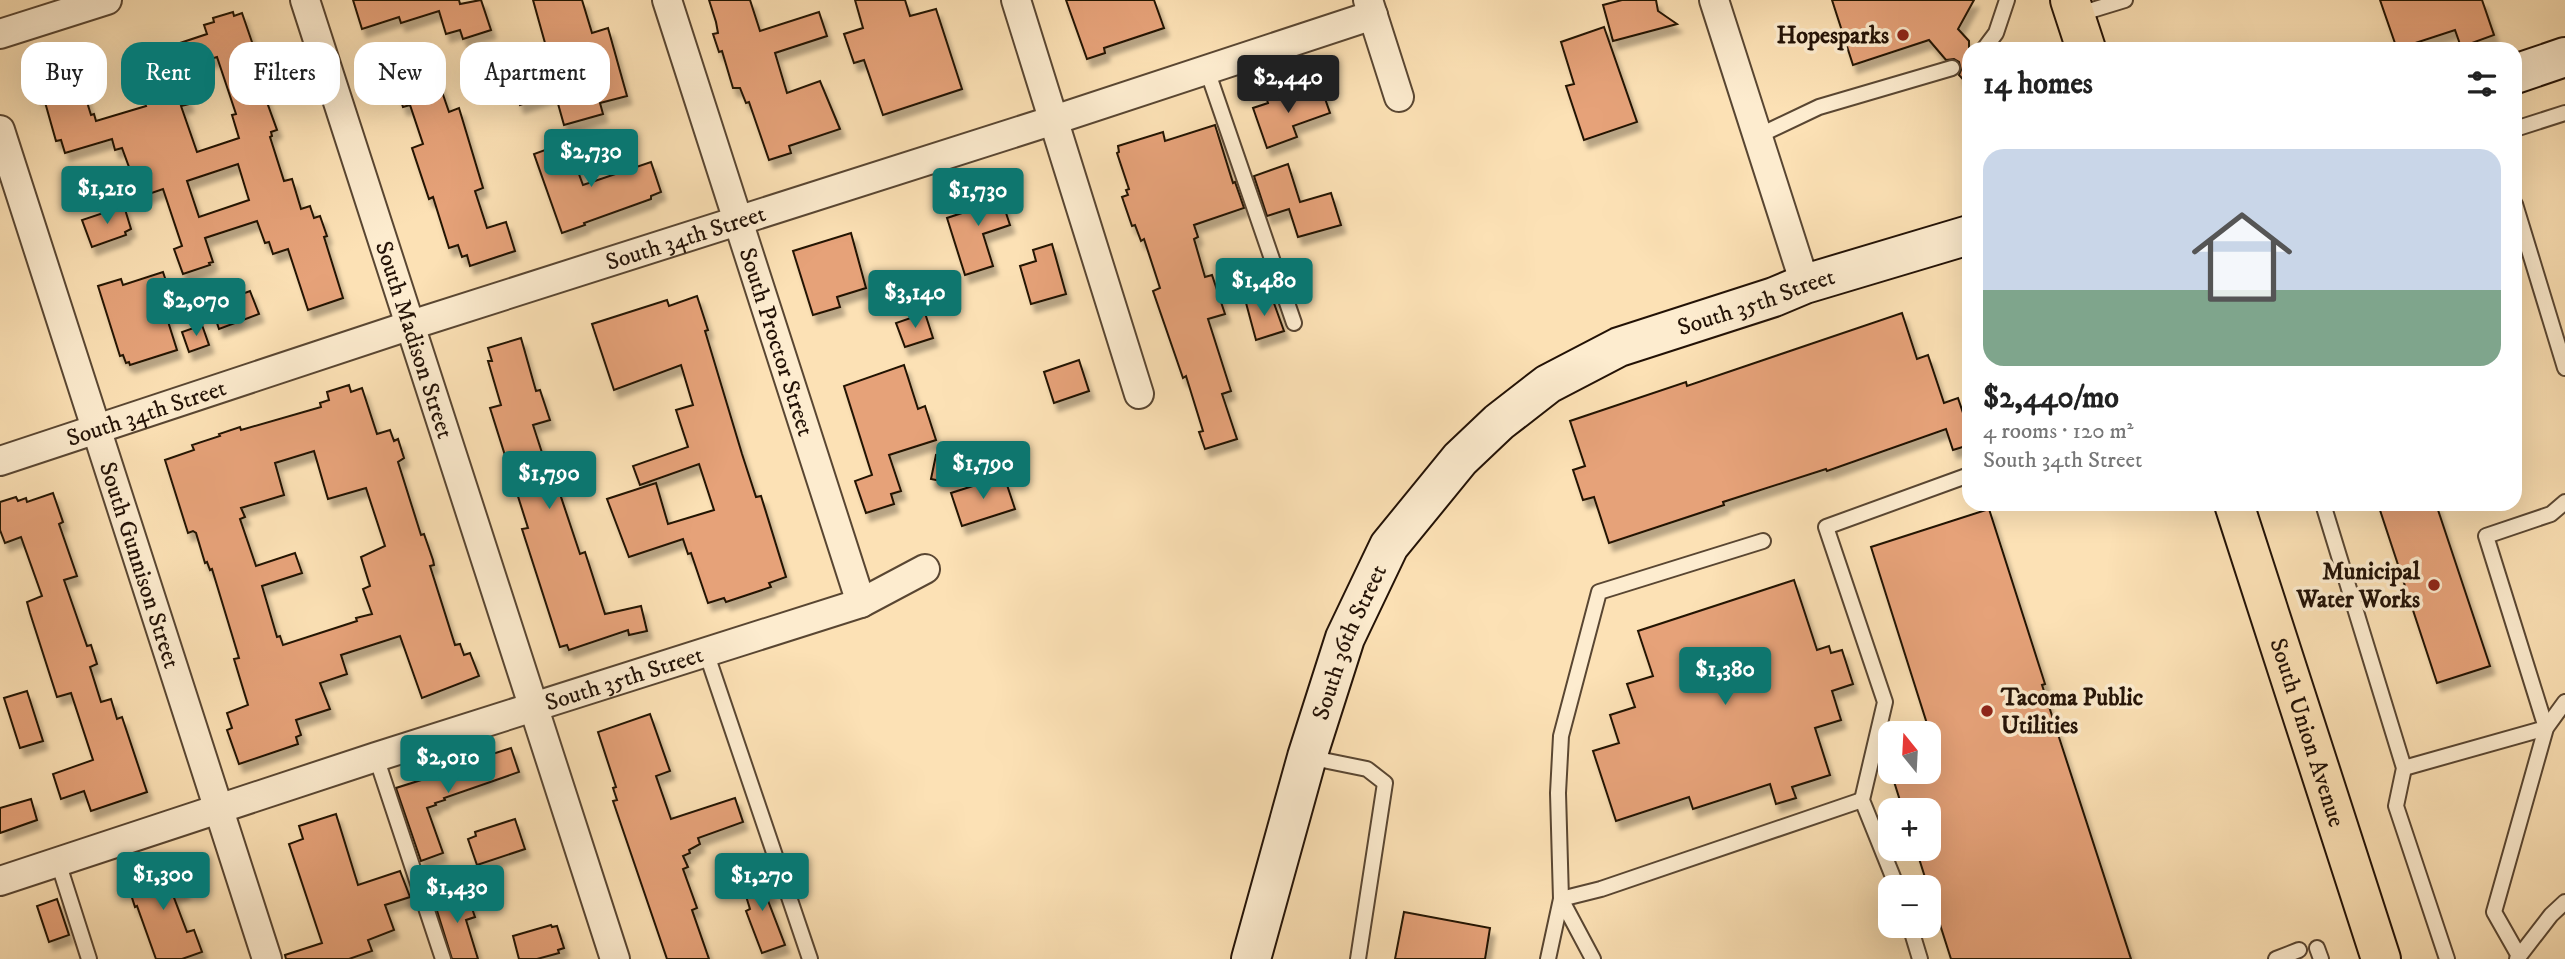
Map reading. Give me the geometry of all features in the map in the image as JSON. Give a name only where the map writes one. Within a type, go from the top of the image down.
[{"type":"main road","name":"South Union Avenue","points":[[2236,511],[2381,959]]},
{"type":"street","points":[[0,34],[107,0]]},
{"type":"street","name":"South Madison Street","points":[[305,0],[615,959]]},
{"type":"street","name":"South Proctor Street","points":[[667,0],[861,603]]},
{"type":"street","points":[[1016,0],[1139,394]]},
{"type":"street","points":[[1714,0],[1805,285]]},
{"type":"street","points":[[1371,8],[1399,97]]},
{"type":"street","name":"South 34th Street","points":[[0,461],[411,325],[1207,70],[1371,8]]},
{"type":"street","points":[[2522,72],[2565,57]]},
{"type":"street","name":"South Gunnison Street","points":[[0,130],[267,959]]},
{"type":"street","name":"South 35th Street","points":[[1548,384],[1619,347],[1774,298],[1805,285],[1962,237]]},
{"type":"street","name":"South 36th Street","points":[[1251,959],[1307,757],[1345,638],[1389,545],[1461,459],[1499,422],[1548,384]]},
{"type":"street","name":"South 35th Street","points":[[0,881],[376,757],[861,603],[925,569]]},
{"type":"lane","points":[[1989,42],[1996,33],[2007,0]]},
{"type":"lane","points":[[2077,21],[2125,0]]},
{"type":"lane","points":[[1758,136],[1819,107],[1952,68]]},
{"type":"lane","points":[[1207,70],[1294,323]]},
{"type":"lane","points":[[2522,127],[2565,113]]},
{"type":"lane","points":[[2522,227],[2565,368]]},
{"type":"lane","points":[[1892,875],[1862,800],[1885,702],[1826,527],[1962,478]]},
{"type":"lane","points":[[2546,728],[2486,536],[2551,514],[2565,502]]},
{"type":"lane","points":[[2325,511],[2404,768],[2396,806],[2447,959]]},
{"type":"lane","points":[[1548,959],[1561,899],[1558,793],[1561,736],[1599,592],[1763,541]]},
{"type":"lane","points":[[706,652],[810,959]]},
{"type":"lane","points":[[2565,702],[2546,728],[2494,912],[2518,958],[2551,915],[2565,902]]},
{"type":"lane","points":[[2404,768],[2546,728]]},
{"type":"lane","points":[[376,757],[443,959]]},
{"type":"lane","points":[[1307,757],[1367,769],[1385,783],[1358,959]]},
{"type":"lane","points":[[1561,899],[1601,889],[1862,800]]},
{"type":"lane","points":[[58,862],[89,959]]},
{"type":"lane","points":[[1561,899],[1593,959]]},
{"type":"lane","points":[[1914,938],[1920,959]]},
{"type":"lane","points":[[2276,959],[2299,950]]},
{"type":"building","points":[[353,0],[459,0],[460,4],[481,0],[491,30],[463,39],[460,30],[446,34],[439,11],[401,23],[399,17],[362,29]]},
{"type":"building","points":[[533,0],[582,0],[592,33],[608,28],[627,96],[610,100],[610,42],[545,42]]},
{"type":"building","points":[[709,0],[750,0],[760,31],[819,12],[827,36],[775,53],[787,93],[820,81],[840,129],[789,146],[791,153],[769,160],[749,102],[746,103],[740,88],[733,88],[722,51],[719,52],[713,34],[718,33],[716,22]]},
{"type":"building","points":[[855,0],[905,0],[910,16],[936,9],[962,89],[883,115],[864,60],[854,63],[844,34],[863,28]]},
{"type":"building","points":[[1066,0],[1154,0],[1164,28],[1104,48],[1105,53],[1087,59]]},
{"type":"building","points":[[1622,0],[1656,0],[1658,11],[1677,24],[1613,41],[1603,5]]},
{"type":"building","name":"Hopesparks","points":[[1832,0],[1974,0],[1958,29],[1969,41],[1962,42],[1962,78],[1959,75],[1959,62],[1954,59],[1946,60],[1929,40],[1853,65]]},
{"type":"building","points":[[2380,0],[2482,0],[2494,35],[2475,42],[2459,42],[2455,30],[2418,42],[2395,42]]},
{"type":"building","points":[[233,12],[234,16],[242,13],[252,42],[229,42],[229,93],[215,58],[215,42],[183,42],[207,34],[204,25],[214,22],[213,18]]},
{"type":"building","points":[[1604,27],[1637,122],[1584,140],[1566,86],[1574,84],[1561,42]]},
{"type":"building","points":[[1300,89],[1303,97],[1322,90],[1330,113],[1293,126],[1297,137],[1267,148],[1253,108],[1268,103],[1267,100]]},
{"type":"building","points":[[446,103],[449,112],[459,108],[483,188],[475,191],[487,228],[506,222],[515,251],[470,266],[467,255],[462,257],[458,245],[449,248],[433,197],[429,199],[412,148],[423,144],[410,105]]},
{"type":"building","points":[[46,105],[88,105],[96,121],[146,105],[185,105],[181,106],[197,152],[239,138],[232,115],[236,114],[233,105],[268,105],[277,130],[271,132],[270,137],[284,181],[292,179],[301,209],[310,206],[314,218],[320,216],[343,298],[308,310],[288,249],[273,254],[269,242],[265,243],[257,221],[205,238],[213,262],[183,274],[174,249],[182,246],[163,189],[140,197],[122,148],[115,150],[112,139],[65,153],[61,140],[56,141]],"holes":[[[238,164],[249,200],[199,217],[187,181]]]},
{"type":"building","points":[[558,105],[601,105],[603,114],[564,125]]},
{"type":"building","points":[[1215,125],[1233,183],[1235,182],[1244,208],[1194,225],[1198,237],[1194,239],[1205,277],[1212,275],[1225,314],[1208,319],[1231,391],[1222,394],[1237,439],[1205,449],[1199,432],[1203,431],[1186,376],[1183,378],[1153,291],[1160,288],[1144,239],[1141,241],[1135,225],[1132,226],[1122,197],[1128,195],[1126,190],[1129,189],[1117,153],[1118,146],[1163,132],[1165,141]]},
{"type":"building","points":[[567,142],[583,185],[651,162],[661,192],[651,196],[651,199],[562,233],[534,154]]},
{"type":"building","points":[[1288,164],[1300,202],[1331,193],[1341,225],[1298,237],[1289,209],[1267,216],[1254,176]]},
{"type":"building","points":[[997,186],[1010,225],[983,234],[993,266],[965,275],[947,218],[968,211],[964,196]]},
{"type":"building","points":[[124,206],[131,229],[125,232],[126,235],[92,247],[82,220]]},
{"type":"building","points":[[851,233],[866,288],[837,297],[840,307],[813,315],[793,251]]},
{"type":"building","points":[[1052,244],[1066,294],[1031,304],[1020,266],[1036,261],[1033,250]]},
{"type":"building","points":[[163,272],[169,290],[159,293],[177,350],[130,365],[129,362],[126,363],[123,355],[120,356],[98,286],[121,279],[123,285]]},
{"type":"building","points":[[250,291],[259,314],[219,329],[213,311],[217,309],[215,304]]},
{"type":"building","points":[[1271,295],[1284,331],[1256,340],[1246,303]]},
{"type":"building","points":[[697,296],[742,454],[756,497],[761,496],[786,577],[769,583],[771,587],[726,602],[724,598],[708,603],[691,553],[688,554],[683,539],[629,557],[607,499],[656,483],[668,524],[714,510],[699,464],[640,485],[633,466],[688,447],[676,410],[693,405],[681,365],[614,390],[592,324],[667,300],[669,306]]},
{"type":"building","points":[[925,313],[933,338],[905,347],[896,323]]},
{"type":"building","points":[[1902,313],[1917,359],[1928,355],[1944,403],[1958,398],[1962,410],[1962,447],[1953,450],[1946,429],[1827,471],[1826,469],[1723,502],[1724,505],[1609,543],[1594,497],[1583,500],[1573,470],[1585,466],[1570,421],[1686,382],[1687,386]]},
{"type":"building","points":[[202,325],[209,345],[189,352],[182,332]]},
{"type":"building","points":[[521,338],[536,391],[540,390],[550,420],[533,425],[546,465],[550,464],[580,554],[585,552],[605,614],[641,606],[647,631],[629,635],[628,630],[569,650],[567,645],[560,647],[522,529],[528,528],[490,408],[501,405],[488,361],[492,361],[488,348]]},
{"type":"building","points":[[1079,360],[1089,391],[1054,403],[1044,372]]},
{"type":"building","points":[[904,365],[918,409],[925,406],[936,440],[889,455],[901,491],[891,494],[894,504],[866,513],[855,481],[872,475],[844,386]]},
{"type":"building","points":[[349,385],[351,392],[362,388],[377,434],[390,430],[394,441],[398,439],[404,458],[398,462],[421,535],[424,534],[433,560],[434,565],[430,566],[455,645],[460,644],[464,655],[470,653],[479,676],[422,698],[400,636],[341,655],[347,674],[320,683],[330,709],[296,720],[301,735],[296,737],[298,744],[239,764],[227,730],[232,728],[227,713],[248,705],[234,659],[239,658],[212,569],[205,563],[196,533],[188,533],[165,460],[194,450],[192,445],[220,436],[219,434],[321,407],[320,403],[329,400],[327,392]],"holes":[[[314,451],[328,499],[366,488],[385,546],[361,557],[370,586],[363,589],[372,614],[283,645],[280,636],[277,637],[262,586],[302,573],[295,553],[256,566],[240,519],[245,517],[241,508],[284,495],[275,463]]]},
{"type":"building","points":[[936,455],[961,460],[956,484],[931,479]]},
{"type":"building","points":[[1001,477],[1003,483],[1006,482],[1015,509],[962,526],[951,493]]},
{"type":"building","points":[[53,493],[63,522],[59,524],[77,576],[64,580],[87,646],[91,645],[97,664],[90,667],[101,702],[111,699],[117,719],[122,717],[147,792],[91,811],[84,791],[61,799],[53,774],[93,760],[71,693],[57,697],[27,602],[42,596],[21,537],[5,543],[0,530],[0,502],[16,497],[18,501],[26,498],[27,502]]},
{"type":"building","name":"Tacoma Public Utilities","points":[[1990,511],[2045,684],[2042,685],[2131,959],[1951,959],[1941,928],[1941,875],[1924,875],[1920,861],[1941,861],[1941,798],[1899,798],[1895,784],[1941,784],[1941,721],[1926,721],[1871,547]]},
{"type":"building","name":"Municipal Water Works","points":[[2380,511],[2438,511],[2490,666],[2437,683]]},
{"type":"building","points":[[1794,580],[1817,650],[1829,646],[1831,653],[1842,650],[1853,684],[1832,691],[1841,720],[1815,728],[1830,775],[1792,787],[1796,798],[1776,804],[1770,784],[1693,809],[1689,797],[1616,821],[1593,751],[1619,743],[1610,715],[1635,707],[1627,684],[1653,676],[1638,631]]},
{"type":"building","points":[[27,691],[43,741],[20,748],[4,698]]},
{"type":"building","points":[[650,714],[670,771],[656,776],[671,819],[735,798],[743,822],[698,838],[700,844],[683,856],[688,867],[683,869],[697,908],[692,910],[709,959],[667,959],[613,801],[617,800],[613,788],[616,787],[598,732]]},
{"type":"building","points":[[511,748],[519,772],[444,798],[445,800],[427,808],[443,853],[421,861],[396,788]]},
{"type":"building","points":[[31,799],[37,820],[0,833],[0,808]]},
{"type":"building","points":[[336,814],[358,885],[400,871],[410,897],[385,905],[394,930],[368,940],[372,951],[349,959],[286,959],[285,955],[322,943],[289,844],[303,839],[299,826]]},
{"type":"building","points":[[515,819],[525,849],[477,865],[468,839],[476,836],[475,832]]},
{"type":"building","points":[[175,862],[185,891],[173,895],[187,932],[194,930],[202,952],[182,959],[156,959],[125,876]]},
{"type":"building","points":[[764,872],[772,896],[767,898],[785,945],[762,953],[746,911],[750,909],[741,880]]},
{"type":"building","points":[[466,891],[475,917],[466,920],[478,959],[452,959],[434,901]]},
{"type":"building","points":[[57,899],[69,935],[49,942],[37,906]]},
{"type":"building","points":[[1404,912],[1490,928],[1485,959],[1395,959]]},
{"type":"building","points":[[551,925],[557,926],[564,948],[558,950],[559,953],[537,959],[519,959],[513,936]]},
{"type":"place","name":"Hopesparks","points":[[1903,35]]},
{"type":"place","name":"Municipal Water Works","points":[[2434,585]]},
{"type":"place","name":"Tacoma Public Utilities","points":[[1987,711]]}]
